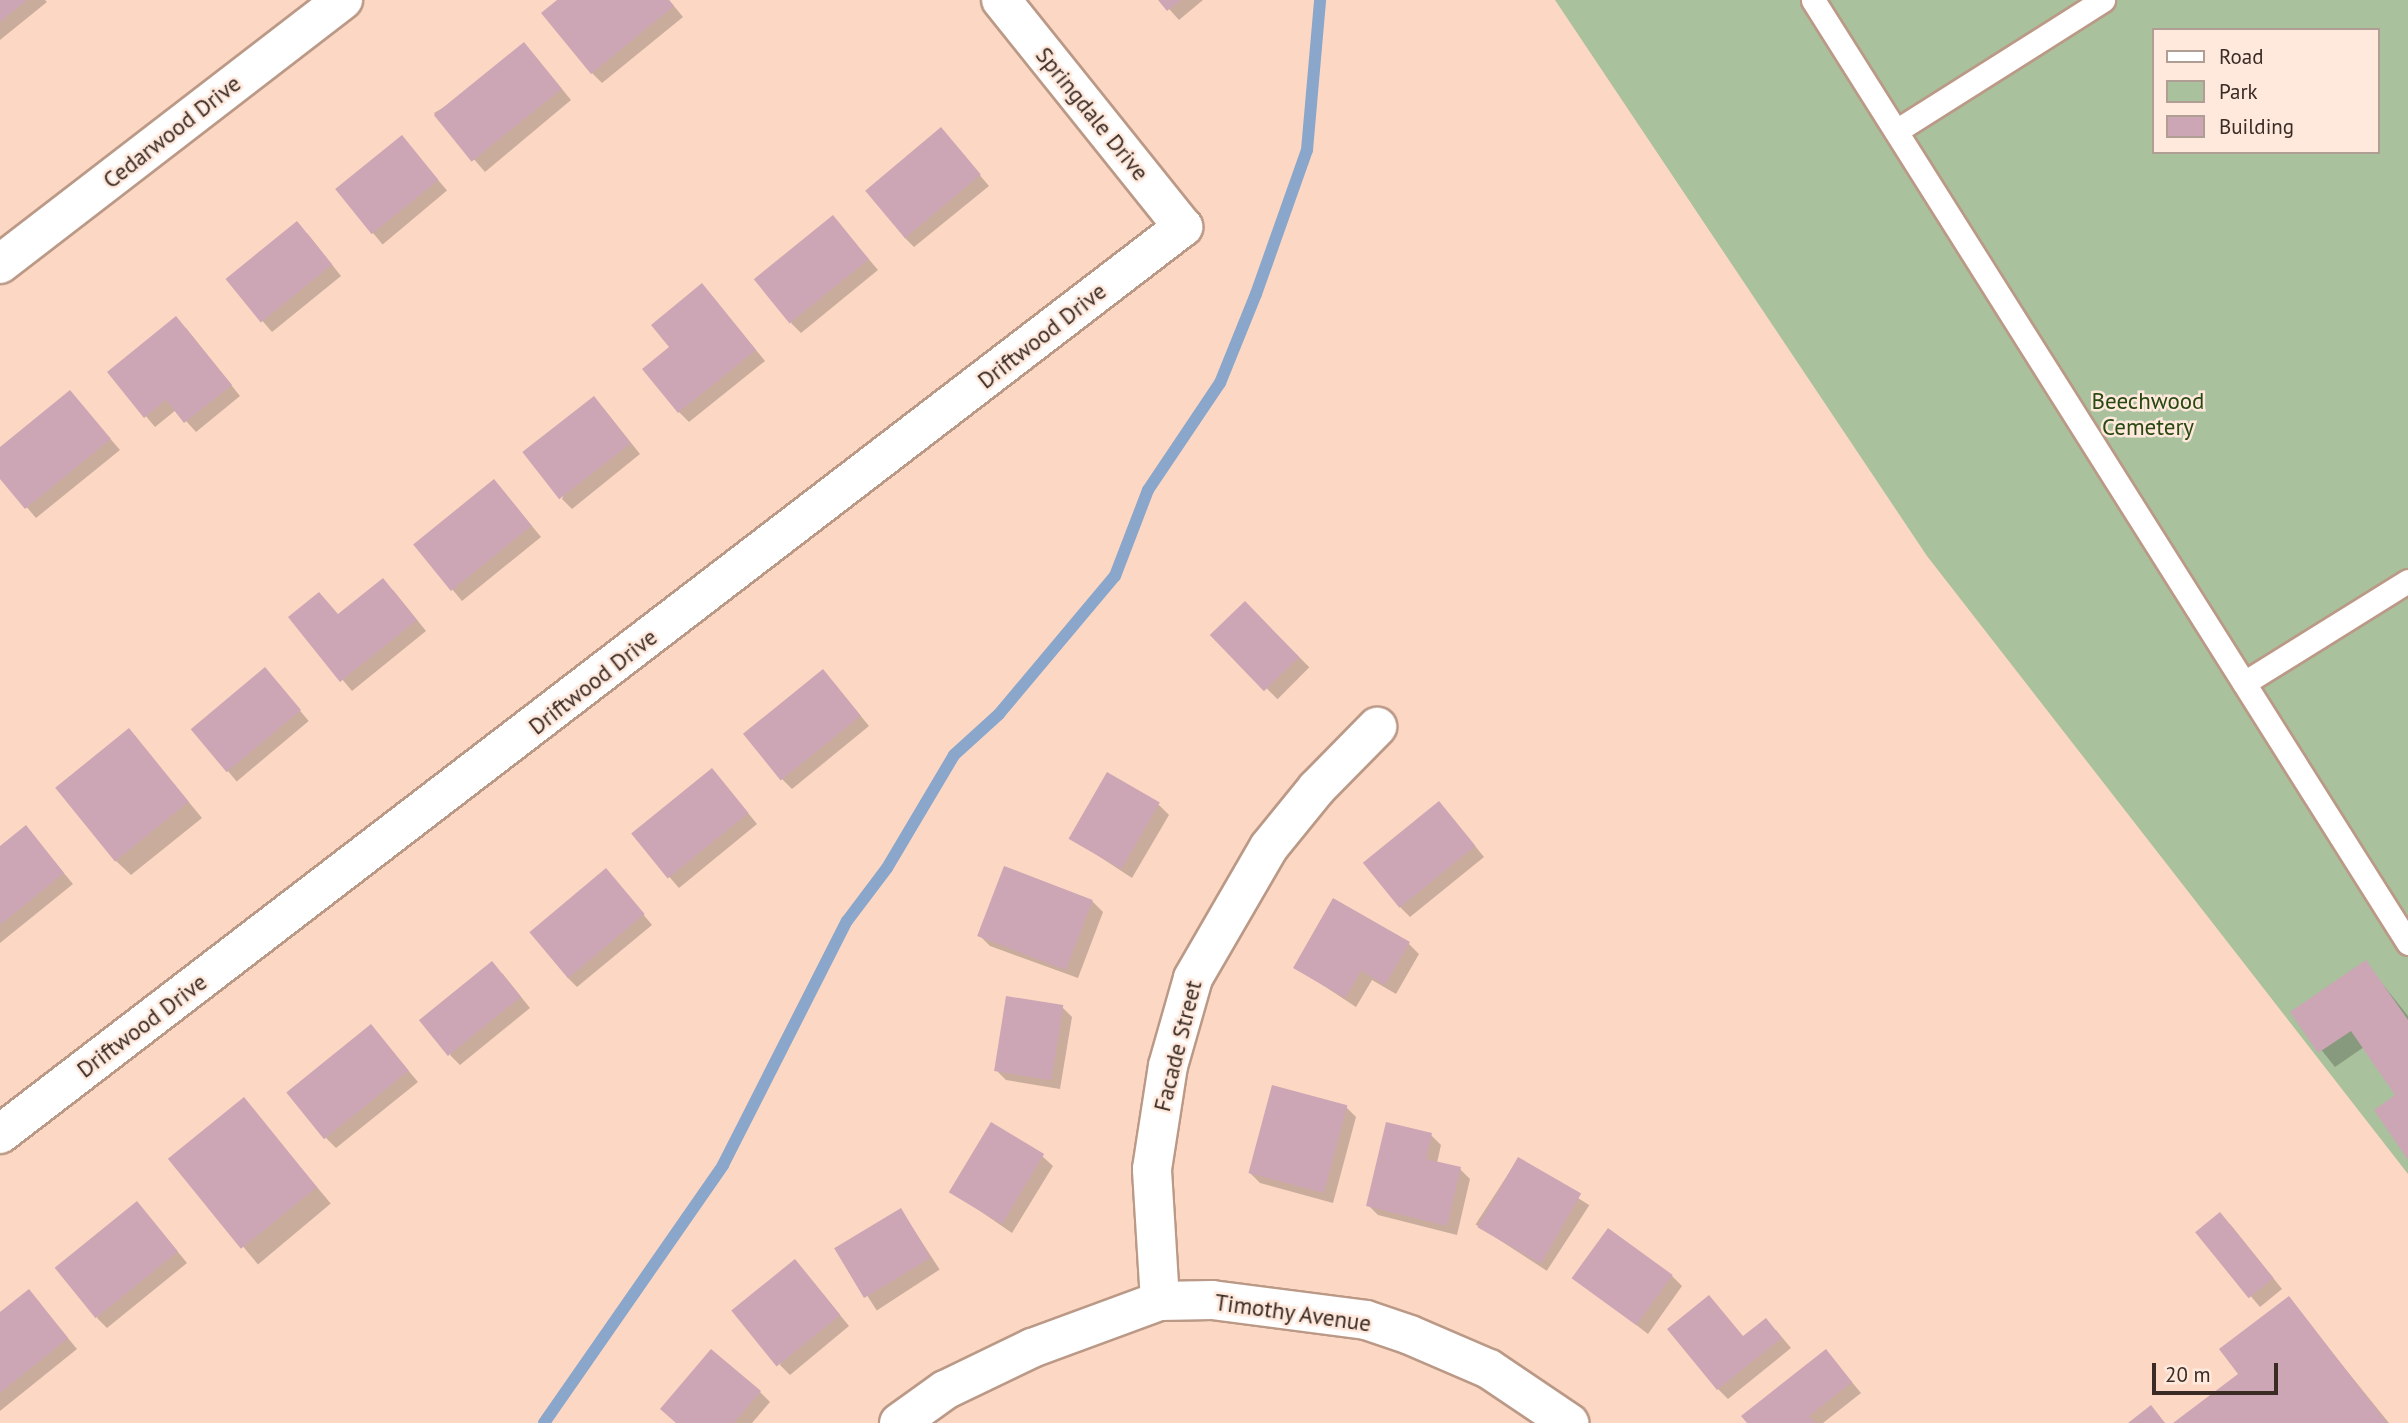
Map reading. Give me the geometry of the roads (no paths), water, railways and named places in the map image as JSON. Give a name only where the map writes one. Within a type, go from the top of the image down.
[{"type":"street","name":"Cedarwood Drive","points":[[0,264],[343,0]]},
{"type":"street","name":"Springdale Drive","points":[[1001,0],[1183,227]]},
{"type":"street","name":"Driftwood Drive","points":[[0,1133],[1183,227]]},
{"type":"street","name":"Facade Street","points":[[1160,1301],[1152,1169],[1168,1066],[1193,978],[1226,914],[1269,847],[1317,788],[1377,727]]},
{"type":"street","name":"Timothy Avenue","points":[[899,1423],[945,1390],[1032,1348],[1160,1301],[1212,1300],[1366,1320],[1489,1369],[1569,1423]]},
{"type":"lane","points":[[1813,0],[2408,943]]},
{"type":"lane","points":[[1896,131],[2103,0]]},
{"type":"lane","points":[[2244,683],[2408,580]]},
{"type":"waterway","points":[[544,1423],[723,1165],[847,921],[887,868],[954,755],[999,714],[1115,576],[1148,490],[1220,383],[1256,294],[1307,150],[1320,0]]},
{"type":"park label","name":"Beechwood Cemetery","points":[[2148,414]]}]
